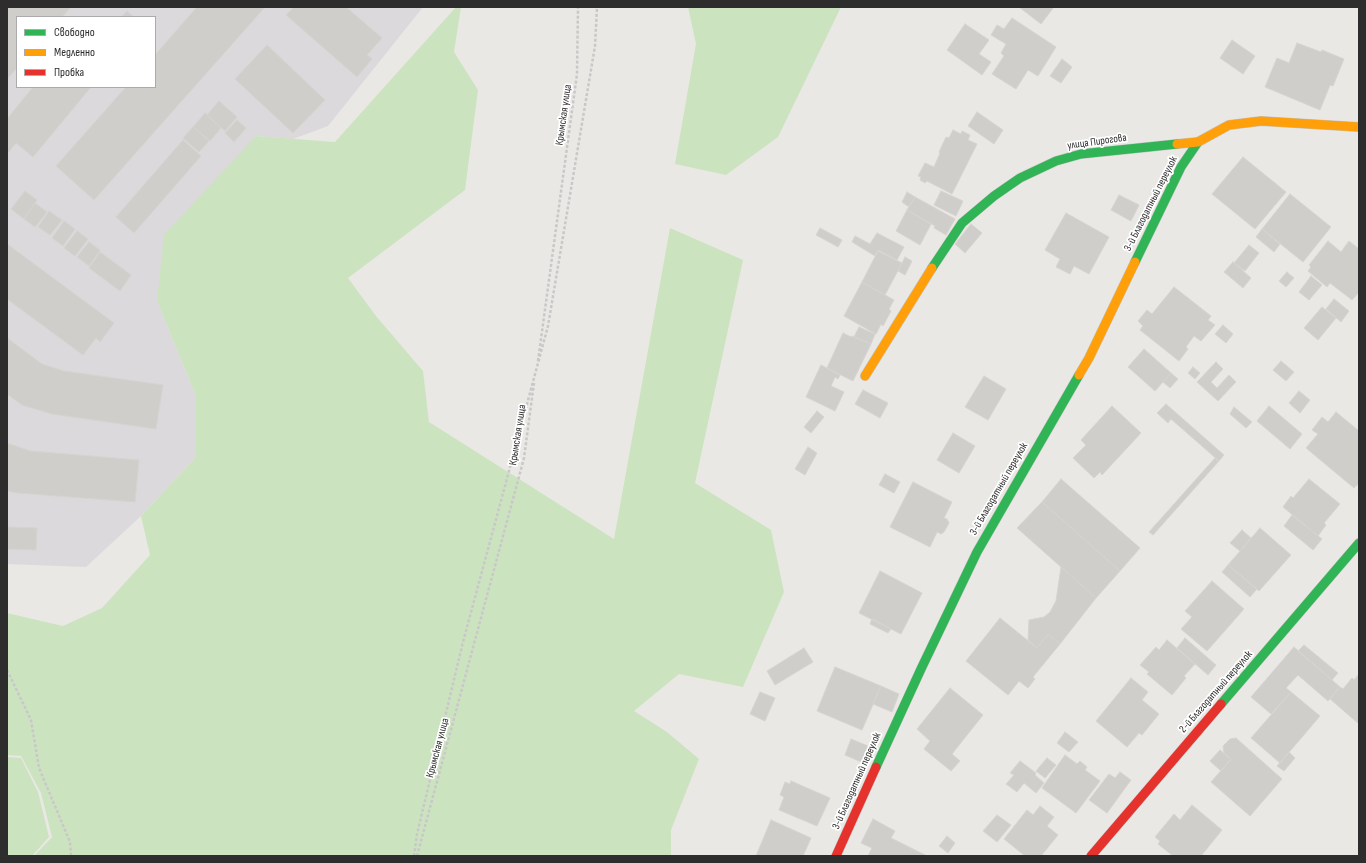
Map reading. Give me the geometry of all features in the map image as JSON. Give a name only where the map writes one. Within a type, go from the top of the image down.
[{"type":"street","name":"улица Пирогова","points":[[865,376],[930,269],[962,223],[994,196],[1020,178],[1056,161],[1081,154],[1198,142],[1229,125],[1260,120],[1359,127]]},
{"type":"street","name":"3-й Благодатный переулок","points":[[836,856],[921,669],[977,552],[1089,358],[1181,167],[1198,142]]},
{"type":"street","name":"2-й Благодатный переулок","points":[[1091,856],[1359,543]]},
{"type":"path","name":"Крымская улица","points":[[416,856],[524,458],[577,74],[578,7]]},
{"type":"path","points":[[416,856],[417,834],[463,642],[548,326],[595,46],[596,7]]},
{"type":"path","points":[[7,670],[31,720],[39,768],[70,842],[71,856]]},
{"type":"shaded area","points":[[7,7],[423,7],[328,126],[293,139],[256,136],[157,301],[196,396],[196,457],[141,516],[86,567],[7,564]]},
{"type":"green space","points":[[456,7],[461,7],[454,52],[478,90],[465,190],[348,278],[376,316],[423,371],[429,422],[614,539],[670,228],[743,260],[695,483],[771,530],[784,592],[743,687],[679,674],[634,711],[667,732],[699,759],[671,830],[671,856],[34,856],[52,837],[41,793],[21,756],[7,755],[7,613],[63,626],[102,608],[150,555],[141,516],[196,457],[196,396],[157,301],[164,235],[256,136],[335,142]]},
{"type":"green space","points":[[688,7],[841,7],[778,137],[726,175],[675,164],[696,44]]},
{"type":"green space","points":[[7,757],[21,758],[38,792],[49,837],[32,856],[7,856]]},
{"type":"building","points":[[7,7],[71,7],[63,16],[16,16],[16,69],[7,79]]},
{"type":"building","points":[[197,7],[265,7],[94,200],[56,166],[125,88],[156,88],[156,54]]},
{"type":"building","points":[[294,7],[346,7],[382,38],[367,55],[372,59],[357,77],[286,15]]},
{"type":"building","points":[[1019,7],[1054,7],[1041,24]]},
{"type":"building","points":[[127,11],[133,16],[122,16]]},
{"type":"building","points":[[1012,18],[1056,47],[1038,76],[1028,70],[1016,89],[992,74],[1004,56],[1001,53],[1006,44],[991,35],[997,25],[1004,29]]},
{"type":"building","points":[[965,24],[989,40],[979,54],[991,62],[982,75],[947,50]]},
{"type":"building","points":[[1232,40],[1255,56],[1243,74],[1220,58]]},
{"type":"building","points":[[1297,43],[1321,52],[1322,50],[1344,59],[1333,86],[1330,85],[1320,110],[1265,87],[1277,58],[1289,63]]},
{"type":"building","points":[[267,45],[325,100],[293,133],[235,79]]},
{"type":"building","points":[[1062,59],[1072,67],[1061,83],[1050,76]]},
{"type":"building","points":[[32,88],[90,88],[33,157],[16,143],[8,153],[7,152],[7,119]]},
{"type":"building","points":[[219,101],[237,117],[225,131],[207,115]]},
{"type":"building","points":[[977,112],[1003,130],[994,144],[968,126]]},
{"type":"building","points":[[205,113],[221,128],[210,141],[193,127]]},
{"type":"building","points":[[237,120],[246,128],[234,142],[225,133]]},
{"type":"building","points":[[193,127],[209,141],[199,152],[183,138]]},
{"type":"building","points":[[953,130],[961,134],[962,131],[970,135],[968,140],[977,144],[952,194],[927,181],[925,183],[920,180],[921,177],[918,176],[925,163],[934,167],[946,137],[949,138]]},
{"type":"building","points":[[183,140],[201,156],[134,233],[116,217]]},
{"type":"building","points":[[1243,157],[1286,192],[1255,229],[1212,194]]},
{"type":"building","points":[[25,191],[37,200],[24,219],[11,209]]},
{"type":"building","points":[[941,191],[963,201],[956,216],[934,205]]},
{"type":"building","points":[[907,192],[915,197],[909,207],[902,202]]},
{"type":"building","points":[[1290,194],[1331,227],[1303,262],[1262,229]]},
{"type":"building","points":[[1119,195],[1139,205],[1131,221],[1111,210]]},
{"type":"building","points":[[915,197],[955,219],[946,235],[934,228],[935,226],[907,210]]},
{"type":"building","points":[[35,203],[47,212],[35,227],[24,219]]},
{"type":"building","points":[[907,210],[931,224],[920,245],[896,231]]},
{"type":"building","points":[[49,211],[62,220],[50,235],[38,227]]},
{"type":"building","points":[[1066,213],[1109,237],[1089,274],[1074,266],[1070,274],[1056,267],[1060,259],[1045,250]]},
{"type":"building","points":[[64,221],[75,229],[63,246],[52,238]]},
{"type":"building","points":[[971,224],[982,233],[965,253],[955,244]]},
{"type":"building","points":[[820,228],[842,240],[838,247],[816,235]]},
{"type":"building","points":[[1262,229],[1280,244],[1274,252],[1256,237]]},
{"type":"building","points":[[77,231],[88,239],[75,256],[64,248]]},
{"type":"building","points":[[877,233],[904,247],[897,260],[878,250],[875,256],[852,242],[855,236],[870,244]]},
{"type":"building","points":[[1328,241],[1341,252],[1349,241],[1359,249],[1359,292],[1352,300],[1330,283],[1327,287],[1308,271],[1311,267],[1309,265]]},
{"type":"building","points":[[89,242],[100,250],[89,266],[77,257]]},
{"type":"building","points":[[7,244],[114,323],[100,342],[96,338],[83,355],[7,299]]},
{"type":"building","points":[[1249,245],[1259,253],[1245,271],[1234,263]]},
{"type":"building","points":[[878,251],[902,263],[885,295],[862,282]]},
{"type":"building","points":[[100,252],[131,275],[120,291],[89,268]]},
{"type":"building","points":[[905,257],[912,261],[905,275],[898,271]]},
{"type":"building","points":[[1233,262],[1251,278],[1243,288],[1224,272]]},
{"type":"building","points":[[1287,272],[1294,278],[1286,287],[1279,281]]},
{"type":"building","points":[[1311,276],[1322,285],[1309,300],[1299,292]]},
{"type":"building","points":[[862,282],[894,300],[889,309],[891,311],[883,326],[881,324],[876,334],[844,316]]},
{"type":"building","points":[[1174,287],[1211,316],[1208,320],[1215,325],[1201,341],[1194,336],[1186,347],[1188,349],[1179,361],[1140,330],[1143,326],[1138,321],[1147,310],[1152,314]]},
{"type":"building","points":[[1334,299],[1349,311],[1341,322],[1326,309]]},
{"type":"building","points":[[1322,307],[1336,318],[1318,340],[1304,328]]},
{"type":"building","points":[[1223,325],[1233,334],[1226,343],[1215,334]]},
{"type":"building","points":[[859,327],[875,334],[871,344],[854,337]]},
{"type":"building","points":[[843,333],[871,344],[853,381],[827,368]]},
{"type":"building","points":[[7,338],[42,364],[64,371],[163,385],[156,429],[52,414],[22,405],[7,394]]},
{"type":"building","points":[[1144,349],[1171,373],[1155,391],[1128,367]]},
{"type":"building","points":[[1281,361],[1294,372],[1286,381],[1273,370]]},
{"type":"building","points":[[1216,362],[1223,369],[1211,382],[1217,388],[1229,375],[1236,382],[1218,401],[1197,382]]},
{"type":"building","points":[[821,365],[840,375],[838,379],[835,377],[831,386],[844,392],[835,411],[806,397]]},
{"type":"building","points":[[1193,367],[1200,373],[1195,379],[1188,373]]},
{"type":"building","points":[[1171,373],[1178,379],[1170,388],[1163,382]]},
{"type":"building","points":[[984,376],[1006,389],[988,420],[965,407]]},
{"type":"building","points":[[863,390],[888,403],[880,418],[855,404]]},
{"type":"building","points":[[1299,391],[1310,400],[1300,413],[1289,403]]},
{"type":"building","points":[[1166,404],[1224,455],[1219,461],[1171,419],[1168,423],[1157,413]]},
{"type":"building","points":[[1112,406],[1141,433],[1102,475],[1100,472],[1094,478],[1073,458],[1086,445],[1081,440]]},
{"type":"building","points":[[1269,406],[1302,434],[1290,449],[1257,421]]},
{"type":"building","points":[[1234,407],[1252,422],[1246,428],[1230,414]]},
{"type":"building","points":[[817,411],[824,417],[811,433],[804,427]]},
{"type":"building","points":[[1336,412],[1359,431],[1359,483],[1354,488],[1306,448],[1318,434],[1312,430],[1322,417],[1328,422]]},
{"type":"building","points":[[953,433],[975,446],[959,473],[937,460]]},
{"type":"building","points":[[7,443],[30,451],[139,460],[135,502],[7,491]]},
{"type":"building","points":[[808,447],[817,453],[805,475],[795,469]]},
{"type":"building","points":[[1215,458],[1219,461],[1153,535],[1149,532]]},
{"type":"building","points":[[885,474],[900,482],[894,493],[879,485]]},
{"type":"building","points":[[1061,479],[1140,548],[1120,571],[1042,502]]},
{"type":"building","points":[[1309,479],[1340,504],[1324,523],[1326,525],[1318,536],[1283,507],[1291,496],[1293,498]]},
{"type":"building","points":[[913,482],[952,502],[944,518],[947,519],[949,523],[944,532],[941,534],[937,532],[930,547],[890,527]]},
{"type":"building","points":[[1042,502],[1120,571],[1096,598],[1017,528]]},
{"type":"building","points":[[1292,515],[1322,539],[1313,550],[1284,526]]},
{"type":"building","points":[[7,527],[37,528],[36,550],[7,549]]},
{"type":"building","points":[[1260,528],[1291,555],[1259,591],[1228,565]]},
{"type":"building","points":[[1242,530],[1251,538],[1240,551],[1230,543]]},
{"type":"building","points":[[1228,565],[1257,589],[1250,597],[1222,572]]},
{"type":"building","points":[[1061,567],[1096,598],[1060,644],[1048,634],[1037,648],[1028,640],[1029,620],[1044,617],[1050,612],[1056,601]]},
{"type":"building","points":[[880,571],[922,593],[901,634],[859,613]]},
{"type":"building","points":[[1212,581],[1244,609],[1207,651],[1181,629],[1192,617],[1185,611]]},
{"type":"building","points":[[1000,618],[1037,648],[1048,634],[1060,644],[1033,677],[1035,679],[1028,688],[1019,681],[1008,695],[966,661]]},
{"type":"building","points":[[872,619],[891,629],[888,633],[870,624]]},
{"type":"building","points":[[1185,638],[1216,665],[1208,675],[1177,648]]},
{"type":"building","points":[[1167,640],[1195,664],[1184,676],[1186,678],[1172,695],[1147,674],[1149,672],[1140,665],[1156,647],[1159,650]]},
{"type":"building","points":[[1304,645],[1338,673],[1332,680],[1298,651]]},
{"type":"building","points":[[1294,647],[1340,687],[1328,701],[1298,675],[1286,688],[1291,692],[1271,714],[1251,697]]},
{"type":"building","points":[[804,648],[813,662],[775,685],[767,671]]},
{"type":"building","points":[[835,667],[881,686],[862,730],[817,711]]},
{"type":"building","points":[[1359,674],[1359,724],[1330,699],[1340,687],[1343,689],[1352,678],[1354,680]]},
{"type":"building","points":[[1131,678],[1148,692],[1142,700],[1159,714],[1142,735],[1139,733],[1127,747],[1096,721]]},
{"type":"building","points":[[881,686],[899,694],[892,712],[873,704]]},
{"type":"building","points":[[950,688],[983,715],[952,754],[960,761],[951,771],[924,749],[930,741],[917,729]]},
{"type":"building","points":[[760,692],[775,698],[765,721],[750,714]]},
{"type":"building","points":[[1291,692],[1320,716],[1280,763],[1251,738]]},
{"type":"building","points":[[1065,732],[1078,742],[1069,752],[1057,743]]},
{"type":"building","points":[[1236,738],[1282,779],[1250,816],[1211,782],[1231,759],[1224,753],[1223,746],[1230,739]]},
{"type":"building","points":[[851,739],[873,748],[866,764],[845,755]]},
{"type":"building","points":[[1220,750],[1231,759],[1221,771],[1210,761]]},
{"type":"building","points":[[1289,752],[1295,758],[1284,771],[1277,766]]},
{"type":"building","points":[[1065,755],[1077,764],[1080,761],[1087,767],[1085,770],[1100,781],[1076,813],[1042,788]]},
{"type":"building","points":[[1047,758],[1056,765],[1045,778],[1036,771]]},
{"type":"building","points":[[1020,761],[1036,773],[1035,775],[1044,783],[1036,793],[1024,783],[1017,792],[1006,784],[1014,775],[1010,773]]},
{"type":"building","points":[[1120,772],[1131,780],[1107,813],[1089,800],[1109,774],[1115,778]]},
{"type":"building","points":[[791,781],[830,798],[817,826],[779,810],[784,797],[780,795],[785,782],[790,784]]},
{"type":"building","points":[[1192,805],[1222,830],[1201,856],[1173,856],[1158,844],[1160,841],[1155,837],[1174,814],[1180,820]]},
{"type":"building","points":[[1040,806],[1054,817],[1047,826],[1058,835],[1041,856],[1025,856],[1004,839],[1027,810],[1033,815]]},
{"type":"building","points":[[997,815],[1011,825],[997,842],[983,831]]},
{"type":"building","points":[[873,819],[895,831],[891,838],[927,856],[868,856],[872,848],[861,843]]},
{"type":"building","points":[[771,820],[811,838],[803,856],[756,856]]},
{"type":"building","points":[[947,836],[955,843],[948,853],[939,846]]},
{"type":"traffic: fast","points":[[1135,262],[1181,167],[1198,142]]},
{"type":"traffic: fast","points":[[932,268],[962,223],[994,196],[1020,178],[1056,161],[1081,154],[1177,144]]},
{"type":"traffic: fast","points":[[876,767],[977,552],[1079,375]]},
{"type":"traffic: fast","points":[[1221,704],[1359,543]]},
{"type":"traffic: slow","points":[[1177,144],[1198,142],[1229,125],[1261,121],[1359,127]]},
{"type":"traffic: slow","points":[[1079,375],[1089,358],[1135,262]]},
{"type":"traffic: slow","points":[[865,376],[932,268]]},
{"type":"traffic: jam","points":[[1091,856],[1221,704]]},
{"type":"traffic: jam","points":[[836,856],[876,767]]}]
